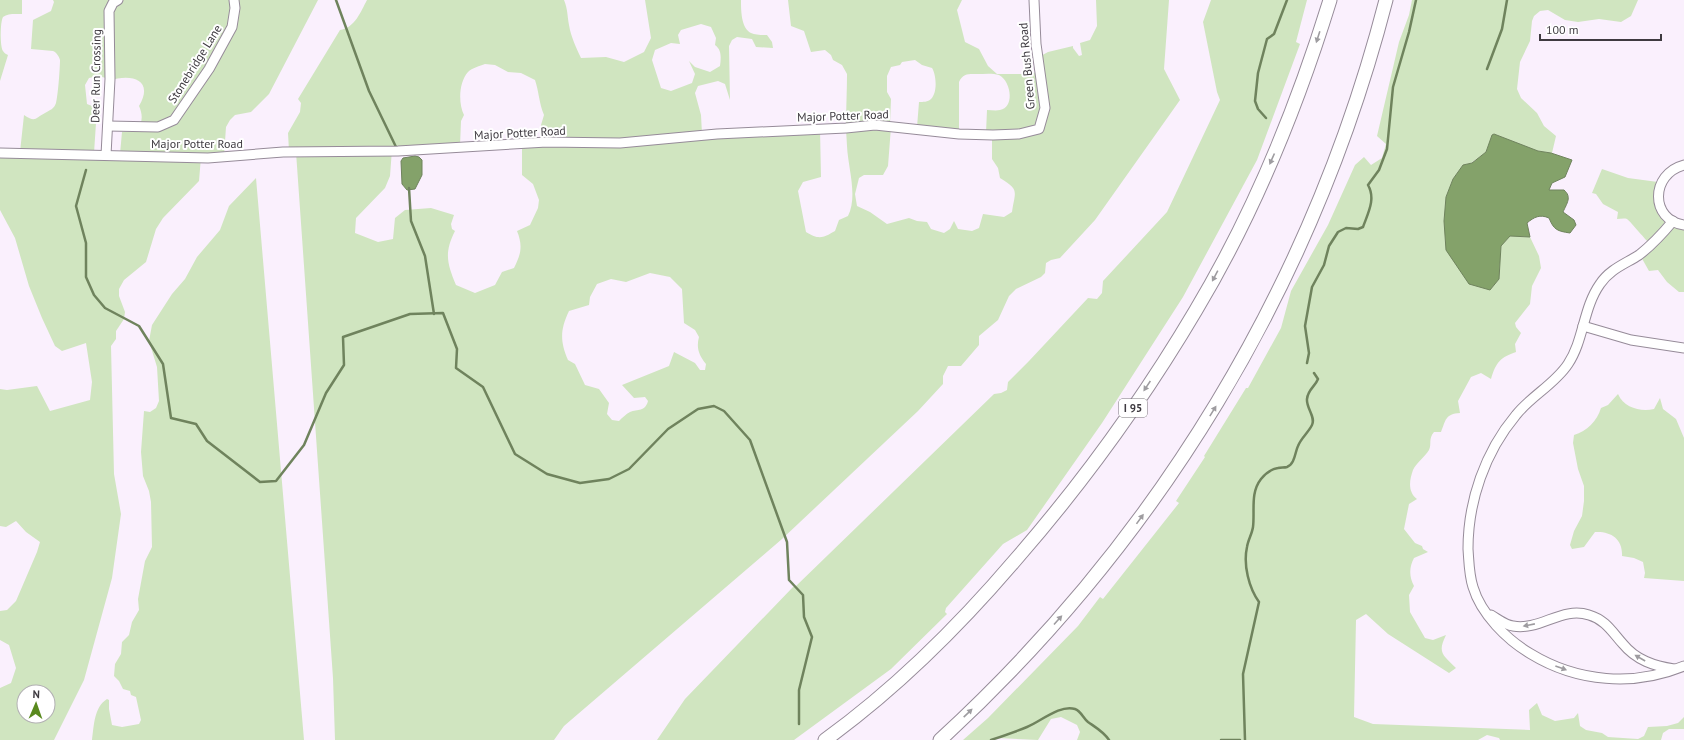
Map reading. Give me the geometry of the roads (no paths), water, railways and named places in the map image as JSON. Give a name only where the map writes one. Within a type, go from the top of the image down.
[{"type":"highway","name":"I 95","points":[[825,740],[863,712],[906,674],[988,591],[1064,502],[1100,455],[1133,408],[1197,309],[1250,206],[1275,152],[1296,98],[1330,0]]},
{"type":"highway","points":[[940,740],[982,701],[1023,658],[1101,570],[1154,500],[1222,396],[1275,299],[1315,212],[1354,108],[1386,0]]},
{"type":"street","name":"Deer Run Crossing","points":[[106,155],[110,79],[109,11],[113,4],[118,0]]},
{"type":"street","name":"Stonebridge Lane","points":[[108,126],[158,127],[174,120],[209,69],[232,27],[235,8],[234,0]]},
{"type":"street","name":"Green Bush Road","points":[[1034,0],[1036,44],[1045,108],[1039,129]]},
{"type":"street","name":"Major Potter Road","points":[[0,153],[208,158],[283,152],[448,149],[547,142],[620,143],[717,134],[846,128],[875,125],[898,126],[952,133],[993,135],[1019,134],[1039,129]]},
{"type":"street","points":[[1684,165],[1671,170],[1665,176],[1659,189],[1660,204],[1667,217],[1684,225]]},
{"type":"street","points":[[1673,221],[1650,246],[1610,272],[1600,284],[1591,299],[1574,354],[1568,364],[1561,373],[1526,403],[1498,439],[1484,467],[1472,507],[1468,554],[1473,588],[1486,612],[1502,632],[1526,651],[1549,664],[1574,673],[1600,678],[1632,679],[1657,676],[1680,668]]},
{"type":"street","points":[[1583,326],[1630,340],[1684,348]]},
{"type":"street","points":[[1486,612],[1507,625],[1514,626],[1530,625],[1569,612],[1580,612],[1600,619],[1609,627],[1623,645],[1638,658],[1654,665],[1680,668]]},
{"type":"waterway","points":[[336,0],[369,91],[397,149]]},
{"type":"waterway","points":[[1266,118],[1258,109],[1255,101],[1258,73],[1267,39],[1274,34],[1287,0]]},
{"type":"waterway","points":[[1307,363],[1309,353],[1305,326],[1312,287],[1324,265],[1329,246],[1338,232],[1346,228],[1358,229],[1363,227],[1367,216],[1371,201],[1368,185],[1379,170],[1387,149],[1393,87],[1409,32],[1416,0]]},
{"type":"waterway","points":[[1487,69],[1502,29],[1507,0]]},
{"type":"waterway","points":[[86,170],[76,206],[86,243],[86,277],[94,295],[105,308],[139,326],[163,364],[171,418],[196,424],[207,441],[260,482],[276,481],[304,445],[326,393],[344,365],[343,337],[410,314],[443,313],[457,349],[456,368],[483,387],[515,454],[547,474],[580,483],[609,479],[629,469],[668,429],[698,409],[714,406],[724,411],[750,440],[787,542],[789,580],[803,595],[804,617],[812,637],[799,690],[799,724]]},
{"type":"waterway","points":[[409,188],[411,221],[425,256],[434,314]]},
{"type":"waterway","points":[[1245,740],[1243,674],[1259,602],[1252,590],[1246,569],[1246,554],[1253,527],[1255,490],[1261,479],[1266,474],[1275,469],[1287,467],[1292,463],[1299,443],[1309,431],[1313,419],[1307,399],[1318,379],[1314,373]]},
{"type":"waterway","points":[[991,740],[1032,725],[1057,711],[1069,708],[1079,711],[1086,720],[1102,732],[1109,740]]},
{"type":"waterway","points":[[1221,740],[1240,740]]}]
